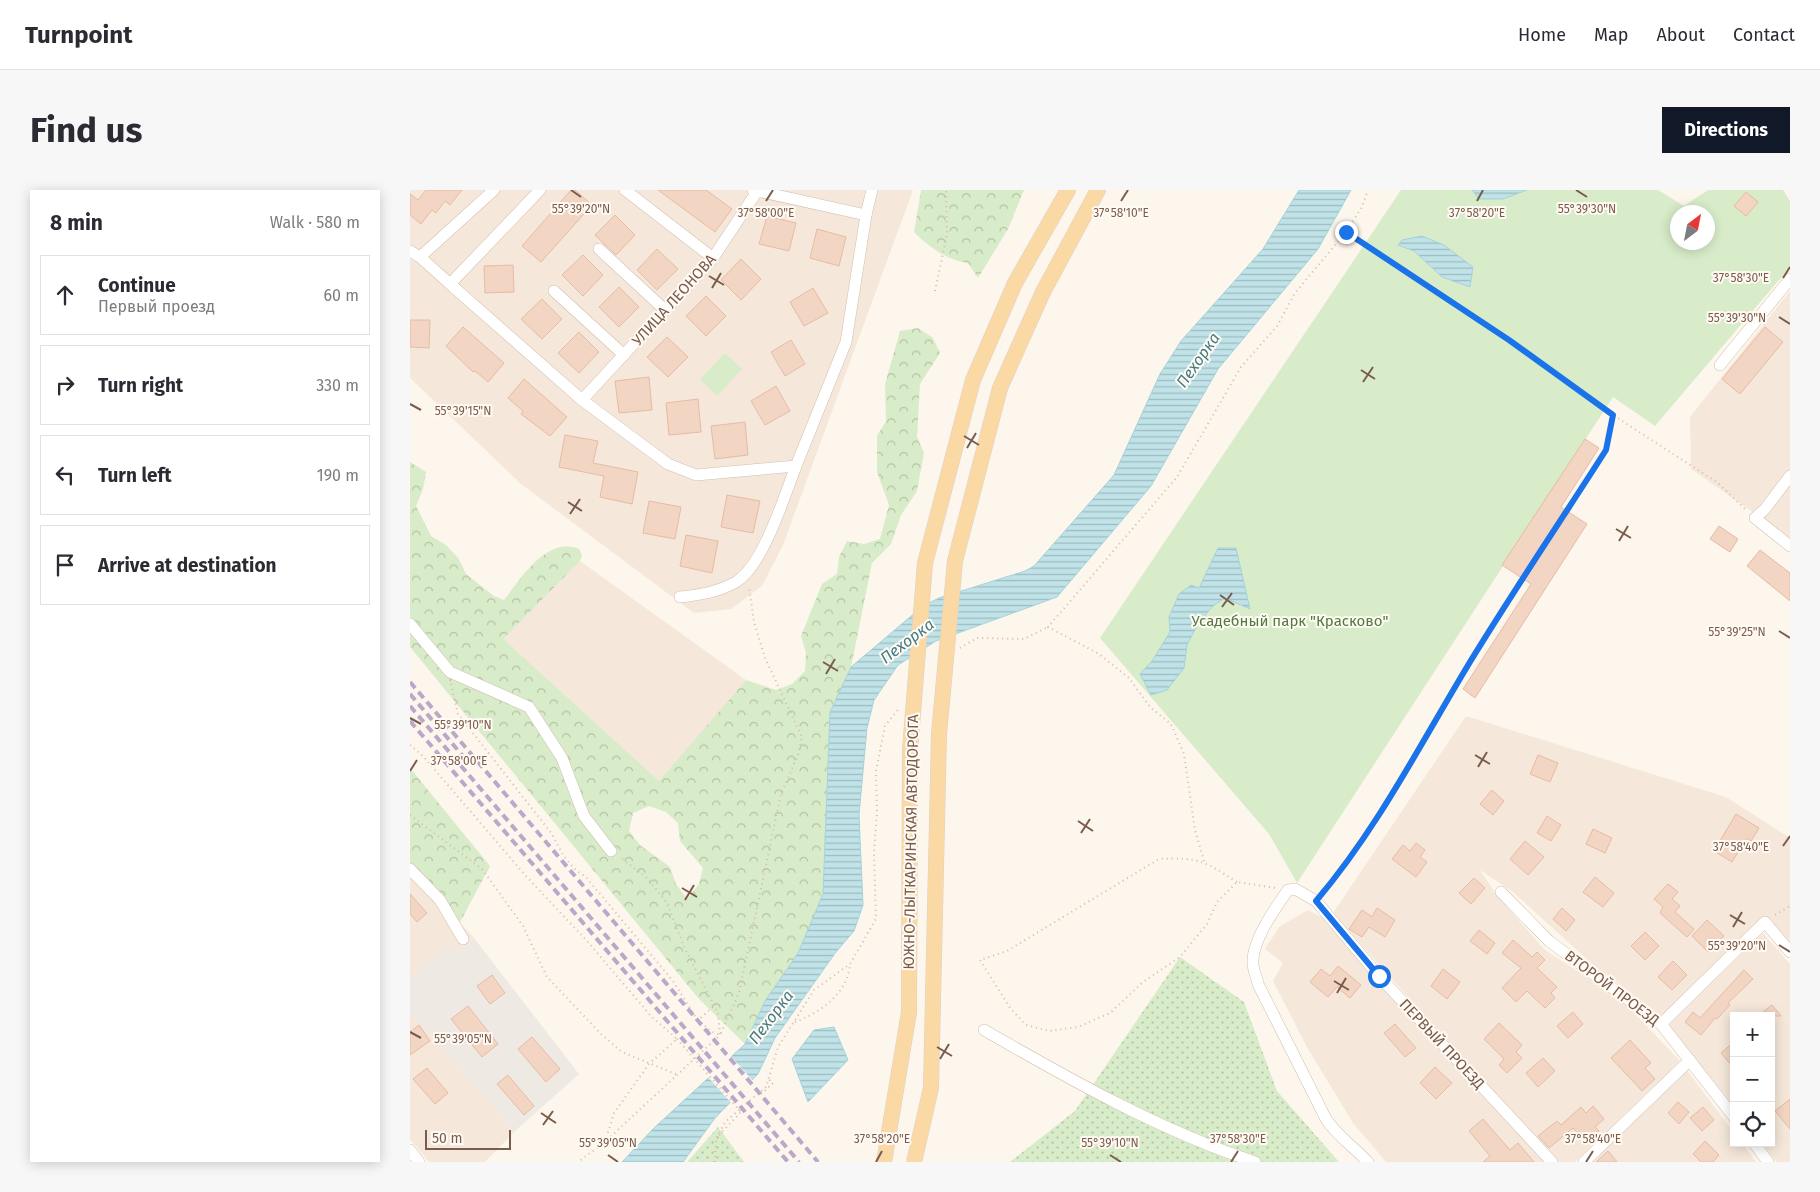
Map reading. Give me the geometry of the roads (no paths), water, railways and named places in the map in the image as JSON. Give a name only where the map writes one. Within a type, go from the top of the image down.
[{"type":"main road","name":"ЮЖНО-ЛЫТКАРИНСКАЯ АВТОДОРОГА","points":[[884,1162],[909,1012],[910,750],[925,563],[973,380],[1015,283],[1068,190]]},
{"type":"main road","name":"ЮЖНО-ЛЫТКАРИНСКАЯ АВТОДОРОГА","points":[[914,1162],[931,1088],[940,734],[956,562],[1000,388],[1043,292],[1098,190]]},
{"type":"street","points":[[494,190],[415,254],[582,400],[668,464],[696,475],[796,466]]},
{"type":"street","points":[[450,284],[540,190]]},
{"type":"street","points":[[625,190],[713,258]]},
{"type":"street","points":[[680,597],[710,594],[737,581],[755,565],[846,342],[866,215],[872,190]]},
{"type":"street","points":[[756,191],[866,215]]},
{"type":"street","name":"УЛИЦА ЛЕОНОВА","points":[[582,400],[713,258],[756,191]]},
{"type":"street","points":[[599,248],[665,310]]},
{"type":"street","points":[[1720,365],[1790,279]]},
{"type":"street","points":[[554,291],[624,355]]},
{"type":"street","points":[[1790,476],[1765,509],[1755,518],[1790,546]]},
{"type":"street","points":[[410,624],[450,672],[529,707],[562,758],[584,816],[611,851]]},
{"type":"street","points":[[410,868],[440,900],[463,939]]},
{"type":"street","name":"ПЕРВЫЙ ПРОЕЗД","points":[[1368,1162],[1350,1143],[1335,1134],[1330,1126],[1258,984],[1253,960],[1264,930],[1288,890],[1295,889],[1316,901],[1379,976],[1552,1162]]},
{"type":"street","name":"ВТОРОЙ ПРОЕЗД","points":[[1501,892],[1549,941],[1661,1024],[1730,1112]]},
{"type":"street","points":[[1661,1024],[1765,922],[1790,952]]},
{"type":"street","points":[[984,1030],[1067,1078],[1149,1119],[1254,1162]]},
{"type":"street","points":[[1584,1162],[1690,1060]]},
{"type":"street","points":[[1757,1147],[1768,1162]]},
{"type":"street","points":[[410,1150],[419,1162]]},
{"type":"water","name":"Пехорка","points":[[1299,190],[1351,190],[1318,249],[1218,369],[1151,486],[1057,597],[936,641],[898,665],[874,700],[867,728],[859,815],[863,905],[854,931],[836,952],[775,1038],[758,1074],[715,1118],[683,1162],[622,1162],[654,1128],[745,1044],[765,1001],[798,953],[823,894],[830,712],[851,667],[923,606],[939,598],[1025,571],[1034,566],[1114,475],[1160,374],[1181,341],[1263,249]]},
{"type":"water","points":[[1472,190],[1527,190],[1503,199],[1479,199]]},
{"type":"water","points":[[1422,236],[1444,245],[1473,267],[1470,287],[1442,277],[1414,251],[1398,245],[1402,240]]},
{"type":"water","points":[[1218,548],[1236,548],[1250,609],[1225,598],[1213,606],[1199,622],[1187,645],[1184,668],[1167,690],[1151,695],[1140,674],[1152,661],[1170,632],[1169,617],[1179,594],[1191,585],[1199,588]]},
{"type":"water","points":[[834,1027],[848,1060],[808,1102],[792,1059],[814,1030]]},
{"type":"railway","points":[[410,682],[818,1162]]},
{"type":"railway","points":[[410,694],[468,762]]},
{"type":"railway","points":[[410,706],[799,1162]]},
{"type":"railway","points":[[410,721],[788,1162]]},
{"type":"park label","name":"Усадебный парк \"Красково\"","points":[[1290,621]]}]
